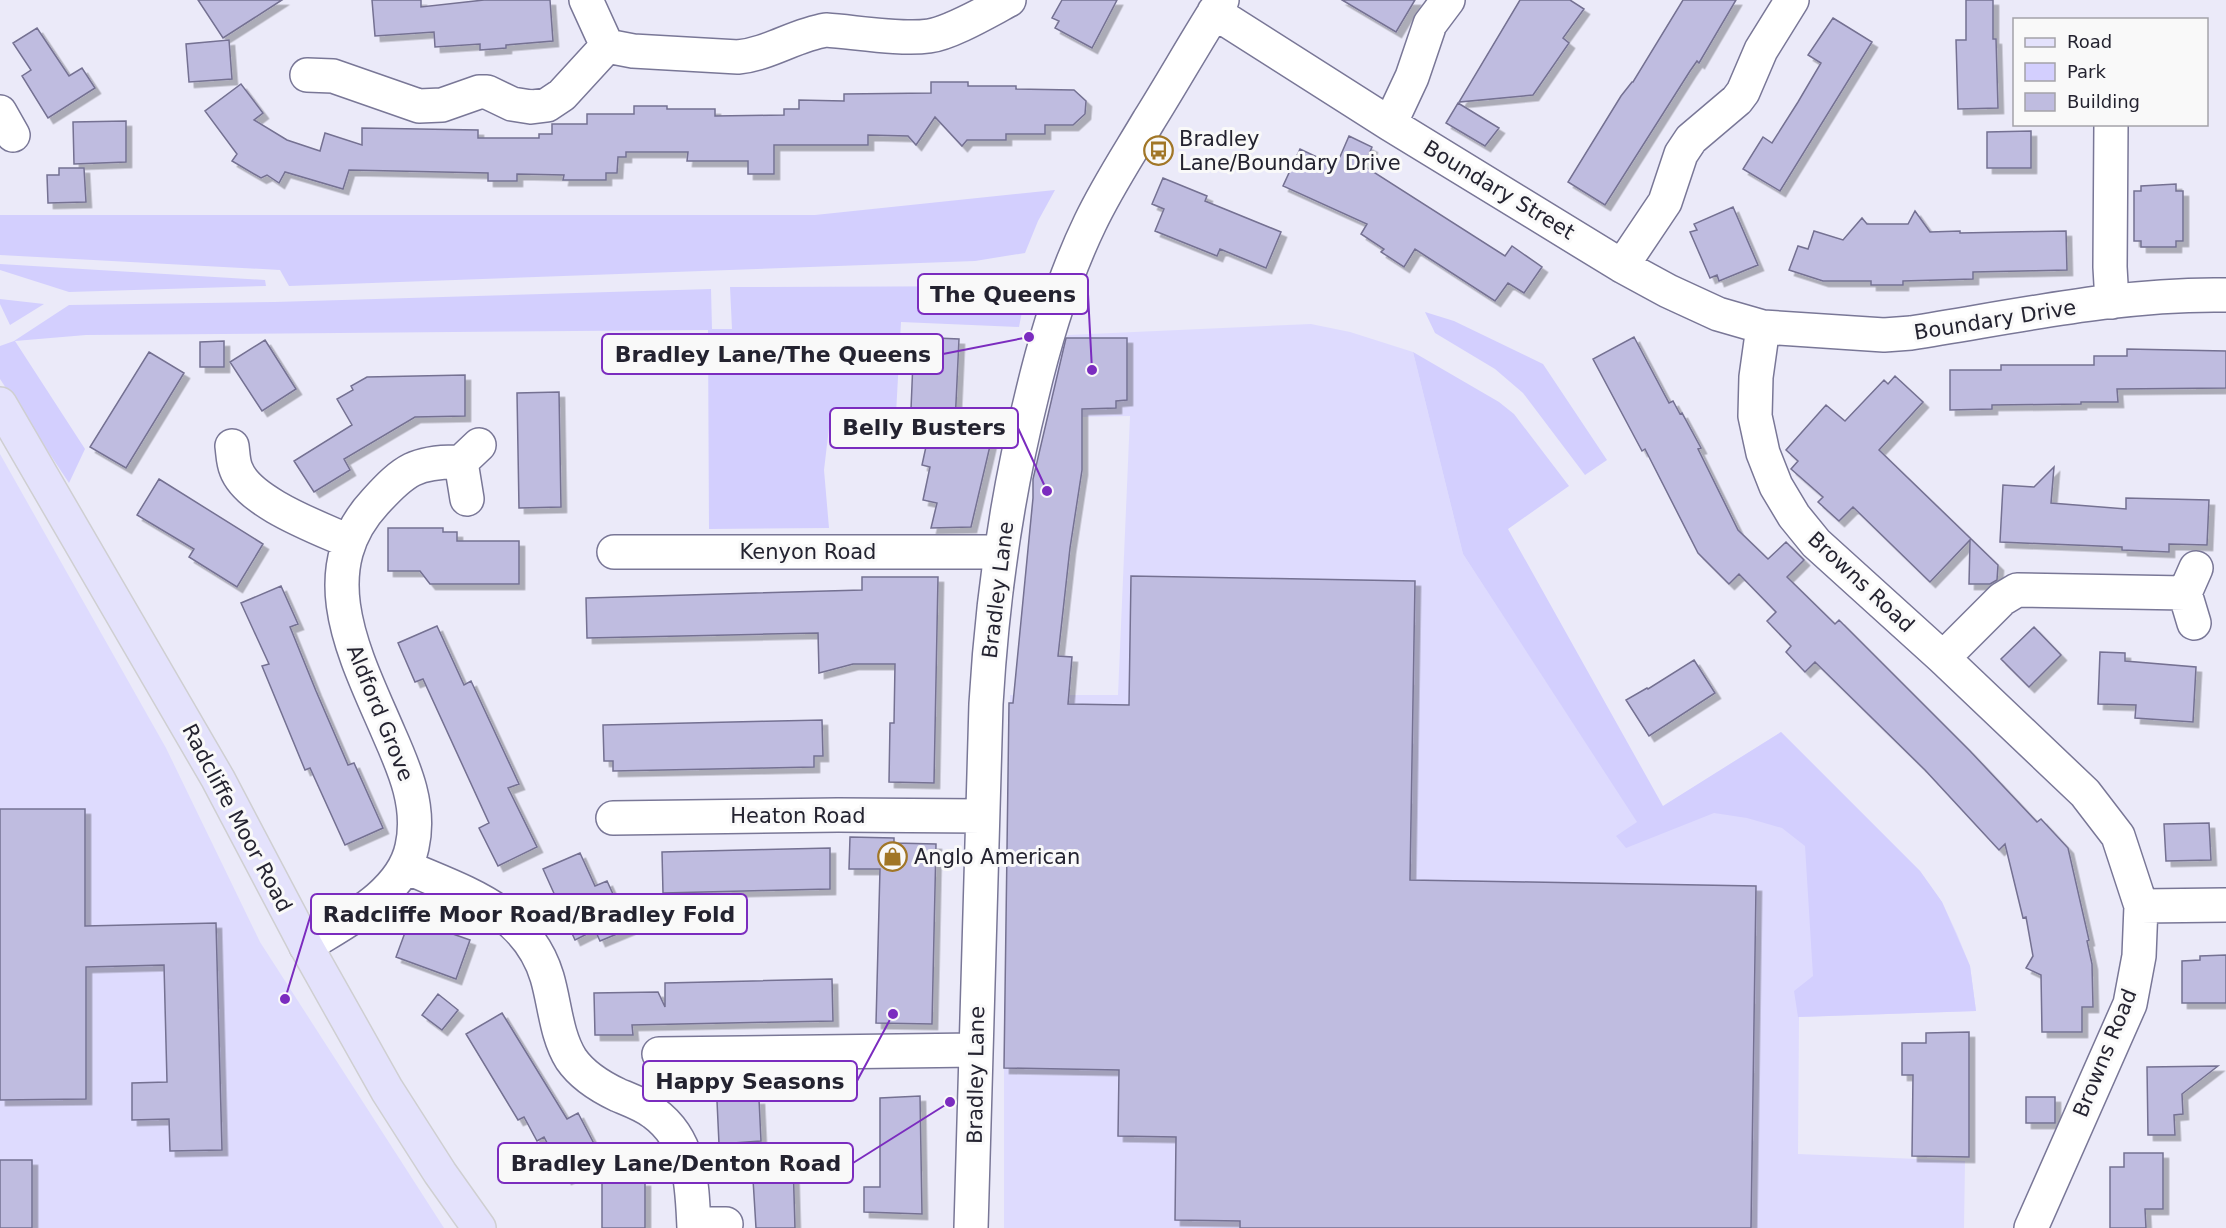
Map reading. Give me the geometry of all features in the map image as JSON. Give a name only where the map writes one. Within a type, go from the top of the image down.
[{"type":"main road","name":"Radcliffe Moor Road","points":[[0,404],[218,779],[306,946],[387,1090],[440,1173],[479,1228]]},
{"type":"street","points":[[586,0],[606,46]]},
{"type":"street","points":[[1390,124],[1412,77],[1430,24],[1448,0]]},
{"type":"street","points":[[1622,266],[1665,202],[1681,154],[1691,139],[1737,100],[1743,92],[1761,50],[1792,0]]},
{"type":"street","points":[[606,46],[633,51],[738,57],[754,55],[813,32],[826,30],[913,37],[929,36],[942,33],[990,4]]},
{"type":"street","name":"Boundary Street","points":[[1218,6],[1390,124],[1622,266],[1718,314],[1763,327]]},
{"type":"street","name":"Bradley Lane","points":[[971,1228],[982,816],[989,650],[1001,552],[1018,452],[1040,362],[1064,285],[1090,223],[1218,6]]},
{"type":"street","points":[[307,75],[333,76],[419,106],[442,105],[478,92],[487,92],[512,104],[531,107],[547,105],[562,95],[606,46]]},
{"type":"street","points":[[2111,126],[2109,267],[2112,302]]},
{"type":"street","name":"Boundary Drive","points":[[1763,327],[1884,335],[1911,333],[2112,302],[2168,296],[2226,295]]},
{"type":"street","name":"Browns Road","points":[[1763,327],[1756,377],[1755,416],[1762,453],[1776,486],[1794,516],[1816,543],[1943,658],[2085,793],[2118,836],[2141,906],[2139,956],[2130,1004],[2031,1228]]},
{"type":"street","points":[[232,446],[236,470],[250,487],[279,511],[348,541]]},
{"type":"street","name":"Aldford Grove","points":[[306,946],[389,890],[406,867],[415,829],[414,803],[405,770],[356,658],[348,632],[342,599],[341,571],[348,541],[368,508],[394,481],[412,468],[470,454],[467,499]]},
{"type":"street","name":"Kenyon Road","points":[[615,552],[1001,552]]},
{"type":"street","points":[[1943,658],[2002,598],[2018,590],[2192,595]]},
{"type":"street","name":"Heaton Road","points":[[613,818],[826,815],[982,816]]},
{"type":"street","points":[[406,867],[482,901],[513,921],[532,944],[546,975],[561,1039],[572,1060],[589,1077],[606,1089],[652,1111],[668,1125],[683,1146],[690,1168],[694,1226],[726,1224]]},
{"type":"street","points":[[2141,906],[2226,905]]},
{"type":"street","points":[[659,1054],[976,1050]]},
{"type":"shaded area","points":[[1311,324],[1350,332],[1413,352],[1463,554],[1638,822],[1781,732],[1920,871],[1942,902],[1970,966],[1976,1011],[1799,1017],[1798,1154],[1965,1161],[1964,1228],[1004,1228],[1004,1068],[1010,695],[1118,695],[1130,416],[1077,417],[1076,398],[1050,399],[1063,343],[1068,335]]},
{"type":"shaded area","points":[[0,454],[166,748],[260,942],[444,1228],[0,1228]]},
{"type":"green space","points":[[1055,190],[1038,221],[1025,253],[975,261],[289,286],[280,270],[0,255],[0,215],[815,215]]},
{"type":"green space","points":[[0,264],[265,280],[266,286],[69,292],[0,270]]},
{"type":"green space","points":[[1027,286],[1019,327],[901,322],[896,414],[831,411],[824,470],[829,528],[709,529],[708,330],[86,335],[15,341],[85,449],[69,483],[0,379],[0,346],[14,341],[69,305],[275,302],[711,289],[712,329],[732,329],[730,287]]},
{"type":"green space","points":[[0,299],[44,304],[10,325]]},
{"type":"green space","points":[[1425,312],[1454,321],[1543,364],[1607,460],[1585,475],[1523,393],[1495,369],[1435,333]]},
{"type":"green space","points":[[1413,352],[1499,402],[1514,414],[1569,486],[1508,529],[1663,806],[1781,732],[1920,871],[1942,902],[1970,966],[1976,1011],[1798,1017],[1794,991],[1813,976],[1805,846],[1782,828],[1747,818],[1714,813],[1626,848],[1616,836],[1637,822],[1463,554]]},
{"type":"building","points":[[198,0],[282,0],[223,38]]},
{"type":"building","points":[[372,0],[421,0],[421,7],[484,0],[550,0],[553,41],[480,50],[480,44],[435,47],[434,32],[375,36]]},
{"type":"building","points":[[1062,0],[1117,0],[1092,48],[1055,28],[1059,21],[1052,18]]},
{"type":"building","points":[[1342,0],[1415,0],[1396,32]]},
{"type":"building","points":[[1520,0],[1570,0],[1584,9],[1563,38],[1569,43],[1533,95],[1459,102]]},
{"type":"building","points":[[1683,0],[1736,0],[1699,63],[1697,61],[1690,71],[1605,205],[1568,182]]},
{"type":"building","points":[[1966,0],[1993,0],[1993,39],[1996,39],[1998,108],[1958,109],[1956,40],[1966,40]]},
{"type":"building","points":[[1833,18],[1872,42],[1780,191],[1743,169],[1763,137],[1772,143],[1798,102],[1821,63],[1808,55]]},
{"type":"building","points":[[37,28],[69,76],[82,68],[95,88],[48,118],[22,76],[31,70],[13,43]]},
{"type":"building","points":[[229,40],[232,79],[189,82],[186,44]]},
{"type":"building","points":[[931,82],[968,82],[968,86],[1016,86],[1016,89],[1074,90],[1086,101],[1085,114],[1073,125],[1045,125],[1045,134],[1006,134],[1006,140],[967,140],[962,146],[935,117],[916,145],[908,136],[868,135],[868,145],[774,145],[774,174],[748,174],[748,161],[687,161],[688,152],[626,152],[626,157],[618,157],[617,173],[606,173],[606,180],[563,180],[564,175],[517,174],[517,181],[488,181],[488,173],[349,170],[343,189],[285,172],[279,183],[267,175],[261,178],[232,161],[237,154],[205,111],[241,84],[263,113],[254,120],[287,140],[320,151],[325,133],[362,145],[362,128],[478,130],[478,138],[539,138],[539,134],[552,134],[552,124],[587,124],[587,114],[634,114],[634,106],[715,109],[715,116],[784,115],[784,109],[799,109],[799,100],[844,101],[844,94],[931,93]]},
{"type":"building","points":[[1458,103],[1499,128],[1485,146],[1446,123]]},
{"type":"building","points":[[126,121],[126,162],[74,164],[73,122]]},
{"type":"building","points":[[2031,131],[2031,168],[1987,168],[1987,132]]},
{"type":"building","points":[[1349,136],[1372,147],[1364,166],[1505,256],[1512,246],[1542,267],[1524,293],[1508,283],[1495,301],[1415,249],[1404,267],[1381,252],[1384,249],[1361,234],[1367,224],[1283,186],[1300,149],[1336,166]]},
{"type":"building","points":[[59,168],[84,168],[86,202],[48,203],[47,175],[59,175]]},
{"type":"building","points":[[1163,178],[1207,196],[1205,201],[1281,232],[1266,268],[1220,249],[1217,256],[1155,231],[1164,209],[1152,204]]},
{"type":"building","points":[[2176,184],[2176,191],[2183,191],[2183,241],[2176,241],[2176,247],[2141,247],[2141,241],[2134,241],[2134,191],[2141,191],[2141,186]]},
{"type":"building","points":[[1733,207],[1758,265],[1719,281],[1717,275],[1710,278],[1690,232],[1697,230],[1694,224]]},
{"type":"building","points":[[1915,211],[1930,232],[2066,231],[2067,270],[1973,272],[1973,279],[1903,281],[1903,285],[1871,285],[1871,281],[1823,281],[1789,270],[1798,246],[1808,249],[1814,231],[1843,240],[1862,218],[1867,224],[1908,224]]},
{"type":"building","points":[[914,337],[959,339],[955,424],[993,433],[971,527],[931,528],[937,503],[923,500],[930,467],[922,465],[934,410],[911,409]]},
{"type":"building","points":[[1634,337],[1669,403],[1673,401],[1680,414],[1682,413],[1701,448],[1698,449],[1738,530],[1768,559],[1786,542],[1804,560],[1787,577],[1835,624],[1839,620],[1970,751],[2037,822],[2041,819],[2068,848],[2089,940],[2087,941],[2092,964],[2093,1007],[2082,1007],[2082,1032],[2042,1032],[2041,975],[2026,968],[2033,956],[2026,917],[2023,918],[2005,844],[1999,850],[1925,770],[1815,662],[1805,672],[1786,652],[1791,646],[1767,621],[1776,612],[1739,574],[1729,584],[1698,553],[1645,449],[1642,451],[1593,359]]},
{"type":"building","points":[[1066,338],[1127,338],[1127,400],[1116,401],[1116,408],[1082,409],[1082,470],[1070,548],[1058,656],[1072,657],[1068,704],[1129,705],[1131,576],[1415,581],[1410,880],[1756,886],[1751,1228],[1240,1228],[1240,1221],[1175,1220],[1176,1137],[1118,1136],[1119,1070],[1004,1068],[1009,703],[1013,703],[1033,479]]},
{"type":"building","points":[[265,340],[296,389],[262,411],[230,362]]},
{"type":"building","points":[[224,341],[224,367],[200,367],[200,342]]},
{"type":"building","points":[[2127,349],[2226,351],[2226,388],[2117,389],[2118,402],[1992,405],[1992,409],[1950,410],[1950,370],[2001,370],[2001,365],[2094,365],[2094,356],[2127,356]]},
{"type":"building","points":[[149,352],[184,373],[126,468],[90,447]]},
{"type":"building","points":[[465,375],[465,416],[415,417],[344,459],[350,470],[314,492],[294,461],[352,425],[337,399],[353,390],[351,386],[367,377]]},
{"type":"building","points":[[1895,376],[1923,402],[1879,450],[1998,565],[1997,580],[1990,584],[1969,584],[1970,540],[1930,582],[1853,507],[1839,521],[1818,502],[1823,497],[1791,469],[1798,461],[1786,450],[1826,405],[1845,421],[1884,380],[1888,384]]},
{"type":"building","points":[[559,392],[561,507],[519,508],[517,393]]},
{"type":"building","points":[[2054,467],[2051,503],[2126,509],[2126,498],[2209,500],[2207,545],[2169,544],[2169,552],[2122,550],[2122,547],[2000,542],[2003,485],[2034,487]]},
{"type":"building","points":[[159,479],[263,544],[237,587],[189,557],[194,549],[137,515]]},
{"type":"building","points":[[388,528],[443,528],[443,532],[457,532],[457,541],[519,541],[519,584],[430,584],[420,571],[388,571]]},
{"type":"building","points":[[862,577],[938,577],[934,783],[889,782],[890,723],[894,723],[895,664],[853,664],[819,673],[818,633],[587,638],[586,598],[862,590]]},
{"type":"building","points":[[281,586],[298,624],[290,627],[316,691],[348,765],[354,763],[383,828],[345,845],[310,768],[305,770],[262,666],[269,664],[241,603]]},
{"type":"building","points":[[437,626],[464,685],[471,681],[519,784],[508,788],[537,847],[498,866],[479,828],[489,823],[423,679],[415,682],[398,643]]},
{"type":"building","points":[[2034,627],[2061,655],[2029,687],[2001,659]]},
{"type":"building","points":[[2100,652],[2125,653],[2125,661],[2196,667],[2193,722],[2135,718],[2136,705],[2098,704]]},
{"type":"building","points":[[1694,660],[1715,693],[1649,736],[1626,700]]},
{"type":"building","points":[[822,720],[823,756],[814,756],[814,767],[613,771],[613,761],[604,761],[603,725]]},
{"type":"building","points":[[0,809],[85,809],[85,926],[216,923],[222,1150],[170,1151],[169,1119],[132,1120],[132,1083],[167,1082],[164,965],[86,967],[86,1099],[0,1100]]},
{"type":"building","points":[[2209,823],[2211,860],[2166,861],[2164,824]]},
{"type":"building","points":[[850,837],[894,838],[894,843],[936,844],[932,1024],[876,1023],[880,869],[849,869]]},
{"type":"building","points":[[830,848],[830,889],[663,893],[662,852]]},
{"type":"building","points":[[580,853],[595,886],[607,881],[629,929],[600,941],[595,930],[575,940],[543,869]]},
{"type":"building","points":[[410,919],[470,940],[456,979],[396,957]]},
{"type":"building","points":[[2226,955],[2226,1003],[2182,1003],[2182,961],[2200,960],[2200,956]]},
{"type":"building","points":[[832,979],[833,1021],[632,1025],[633,1035],[595,1035],[594,993],[658,992],[665,1007],[665,983]]},
{"type":"building","points":[[438,994],[458,1010],[442,1030],[422,1015]]},
{"type":"building","points":[[502,1013],[567,1119],[578,1113],[603,1161],[566,1179],[544,1137],[537,1141],[524,1117],[518,1120],[466,1034]]},
{"type":"building","points":[[1969,1032],[1969,1157],[1912,1156],[1913,1075],[1902,1075],[1902,1043],[1926,1043],[1926,1033]]},
{"type":"building","points":[[2218,1066],[2182,1094],[2183,1114],[2174,1115],[2175,1135],[2148,1135],[2147,1067]]},
{"type":"building","points":[[920,1096],[922,1214],[864,1212],[864,1187],[880,1187],[880,1098]]},
{"type":"building","points":[[2026,1097],[2055,1097],[2055,1123],[2026,1123]]},
{"type":"building","points":[[759,1099],[761,1141],[719,1144],[717,1101]]},
{"type":"building","points":[[2124,1153],[2163,1153],[2163,1209],[2145,1209],[2146,1228],[2110,1228],[2110,1167],[2124,1167]]},
{"type":"building","points":[[0,1160],[32,1160],[32,1228],[0,1228]]},
{"type":"building","points":[[793,1161],[795,1228],[756,1228],[752,1163]]},
{"type":"building","points":[[645,1181],[645,1228],[602,1228],[602,1182]]},
{"type":"place","name":"Bradley Lane/Boundary Drive","points":[[1158,151]]},
{"type":"place","name":"Bradley Lane/The Queens","points":[[1029,337]]},
{"type":"place","name":"The Queens","points":[[1092,370]]},
{"type":"place","name":"Belly Busters","points":[[1047,491]]},
{"type":"place","name":"Anglo American","points":[[893,857]]},
{"type":"place","name":"Radcliffe Moor Road/Bradley Fold","points":[[285,999]]},
{"type":"place","name":"Happy Seasons","points":[[893,1014]]},
{"type":"place","name":"Bradley Lane/Denton Road","points":[[950,1102]]}]
